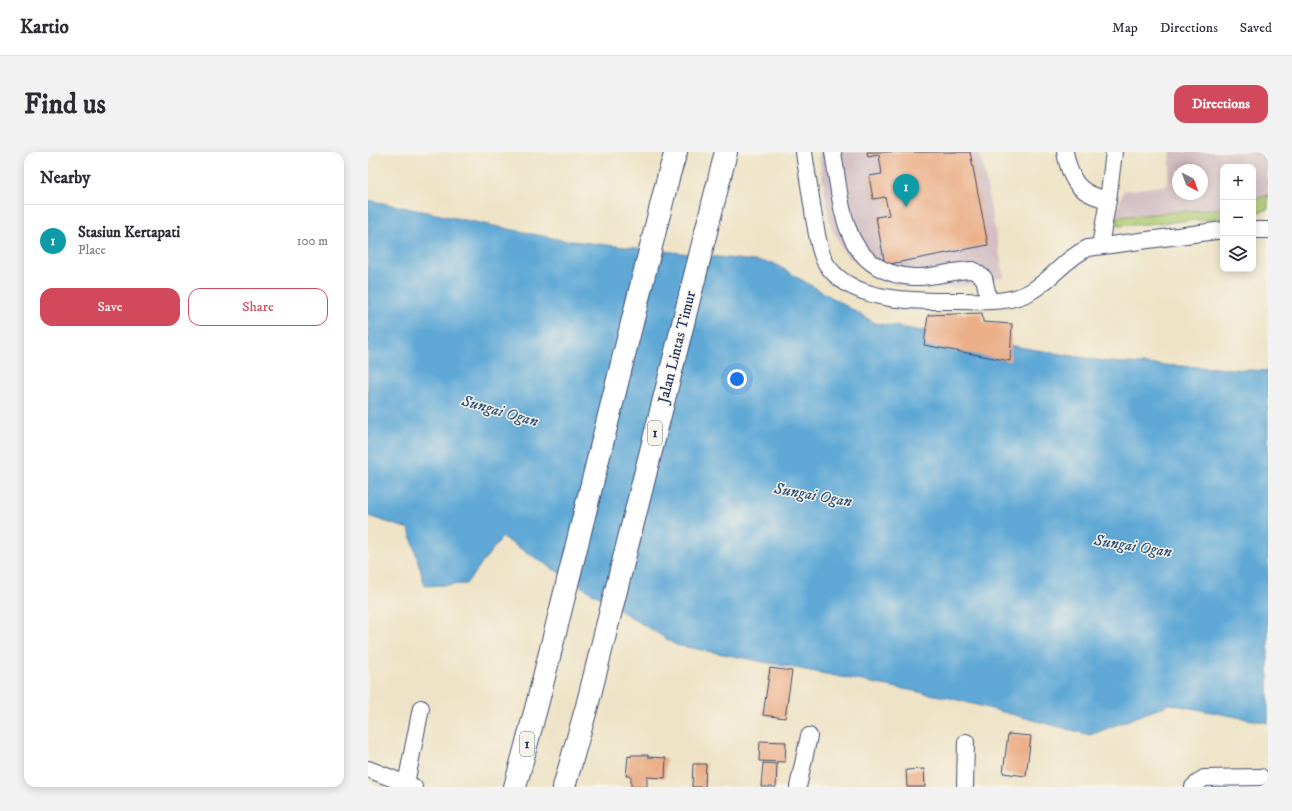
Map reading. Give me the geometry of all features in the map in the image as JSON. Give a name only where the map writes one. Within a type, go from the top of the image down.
[{"type":"highway","name":"1","points":[[515,787],[538,701],[669,174],[676,152]]},
{"type":"highway","name":"Jalan Lintas Timur","points":[[564,787],[587,706],[724,156]]},
{"type":"street","points":[[804,152],[819,246],[825,261],[832,272],[859,290],[904,300],[988,301],[1017,297],[1029,293],[1070,259],[1088,248],[1220,230]]},
{"type":"street","points":[[833,152],[848,231],[858,251],[871,264],[889,274],[914,277],[973,270],[984,278],[988,301]]},
{"type":"street","points":[[1066,152],[1068,168],[1078,186],[1092,196],[1108,200]]},
{"type":"street","points":[[1100,246],[1114,152]]},
{"type":"street","points":[[1256,230],[1268,230]]},
{"type":"street","points":[[368,769],[386,782],[410,785],[421,708]]},
{"type":"street","points":[[798,787],[809,736]]},
{"type":"street","points":[[965,787],[966,742]]},
{"type":"street","points":[[1193,787],[1204,778],[1261,777]]},
{"type":"shaded area","points":[[818,152],[980,152],[1004,277],[953,288],[897,285],[870,275],[844,252],[831,227]]},
{"type":"shaded area","points":[[1171,152],[1268,152],[1268,195],[1256,199],[1256,164],[1220,164],[1220,208],[1116,217],[1123,191],[1168,185]]},
{"type":"green space","points":[[1268,195],[1268,209],[1256,213],[1256,199]]},
{"type":"green space","points":[[1220,208],[1220,218],[1212,219],[1118,226],[1116,217]]},
{"type":"water","name":"Sungai Ogan","points":[[368,200],[562,240],[773,263],[875,323],[1109,362],[1268,371],[1268,723],[1170,704],[1090,735],[950,698],[676,645],[502,537],[466,584],[425,586],[409,529],[368,516]]},
{"type":"building","points":[[867,152],[970,152],[988,245],[885,265],[876,217],[889,215],[885,197],[873,199],[869,176],[882,174],[879,155],[868,157]]},
{"type":"building","points":[[982,313],[983,322],[1012,324],[1010,361],[924,345],[928,315]]},
{"type":"building","points":[[770,668],[792,671],[785,718],[763,715]]},
{"type":"building","points":[[1008,734],[1031,736],[1026,776],[1003,773]]},
{"type":"building","points":[[760,741],[786,742],[785,762],[759,761]]},
{"type":"building","points":[[631,755],[648,755],[648,757],[666,758],[665,778],[647,777],[647,787],[631,787],[631,776],[626,776],[628,756],[631,757]]},
{"type":"building","points":[[763,763],[777,764],[776,787],[761,787]]},
{"type":"building","points":[[693,764],[706,764],[705,787],[692,787]]},
{"type":"building","points":[[924,769],[925,787],[907,787],[906,770]]},
{"type":"place","name":"Stasiun Kertapati","points":[[906,207]]}]
